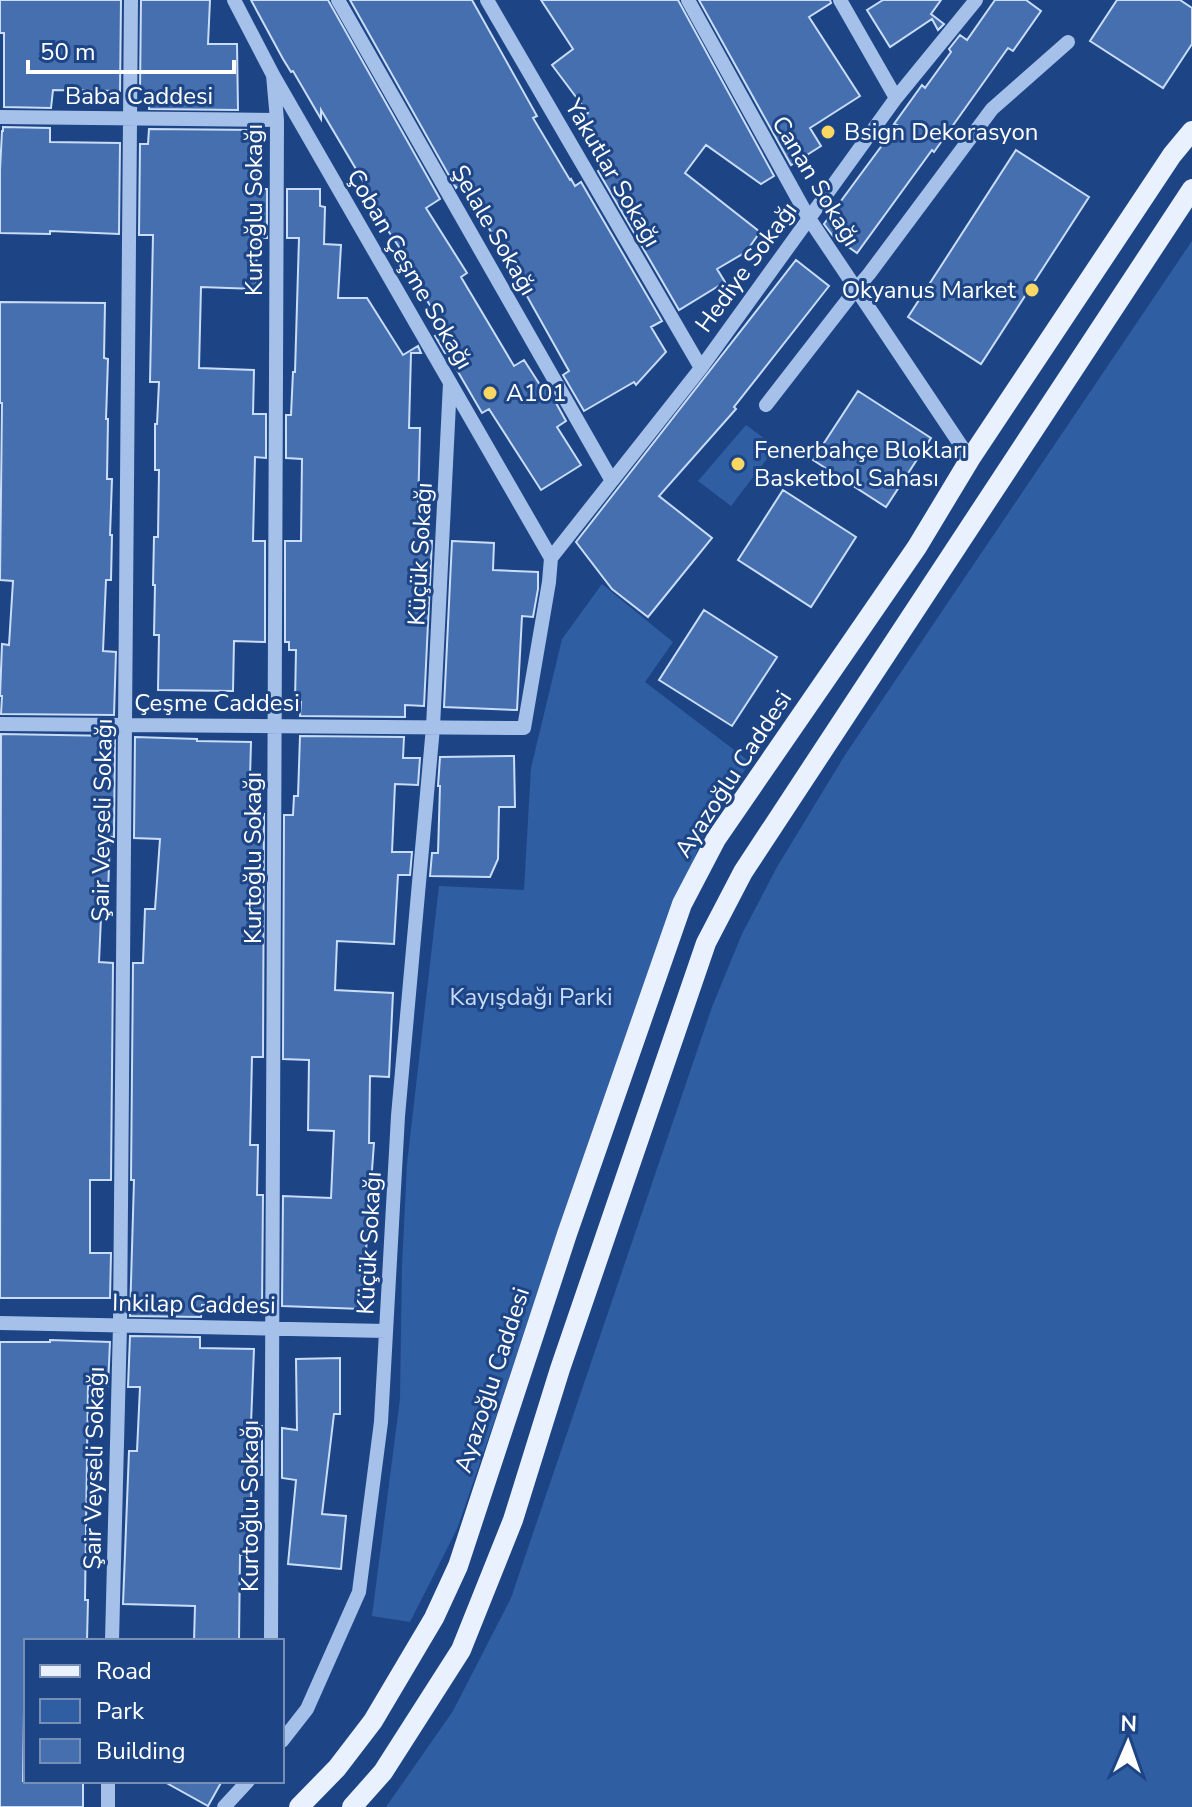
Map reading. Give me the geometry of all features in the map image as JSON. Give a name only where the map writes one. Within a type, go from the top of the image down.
[{"type":"main road","name":"Ayazoğlu Caddesi","points":[[299,1807],[337,1768],[373,1721],[434,1618],[458,1566],[567,1234],[682,904],[716,839],[917,547],[970,459],[1172,155],[1192,131]]},
{"type":"main road","points":[[352,1807],[383,1772],[461,1650],[513,1520],[560,1369],[706,943],[743,872],[1192,189]]},
{"type":"street","name":"Şair Veyseli Sokağı","points":[[112,1639],[120,1325],[131,0]]},
{"type":"street","name":"Çoban Çeşme Sokağı","points":[[234,0],[273,75],[551,558]]},
{"type":"street","name":"Şelale Sokağı","points":[[338,0],[612,481]]},
{"type":"street","name":"Yakutlar Sokağı","points":[[487,0],[701,368]]},
{"type":"street","name":"Canan Sokağı","points":[[688,0],[808,217],[970,459]]},
{"type":"street","points":[[840,0],[896,98]]},
{"type":"street","name":"Hediye Sokağı","points":[[551,558],[701,368],[896,98],[976,0]]},
{"type":"street","points":[[766,405],[879,262],[992,109],[1068,42]]},
{"type":"street","name":"Kurtoğlu Sokağı","points":[[271,1639],[277,120],[273,75]]},
{"type":"street","name":"Baba Caddesi","points":[[0,117],[277,120]]},
{"type":"street","name":"Küçük Sokağı","points":[[284,1738],[307,1709],[359,1592],[381,1422],[398,1116],[433,727],[450,383]]},
{"type":"street","points":[[433,727],[524,728],[551,558]]},
{"type":"street","name":"Çeşme Caddesi","points":[[0,724],[433,727]]},
{"type":"street","name":"Inkilap Caddesi","points":[[0,1323],[386,1331]]},
{"type":"street","points":[[108,1783],[108,1807]]},
{"type":"street","points":[[224,1807],[246,1783]]},
{"type":"green space","points":[[1192,241],[1192,1807],[386,1807],[453,1711],[511,1598],[712,1007],[742,934],[777,867],[845,755]]},
{"type":"green space","name":"Fenerbahçe Blokları Basketbol Sahası","points":[[746,425],[776,447],[731,506],[698,481]]},
{"type":"green space","name":"Kayışdağı Parki","points":[[602,584],[673,642],[645,682],[750,762],[704,833],[622,1052],[457,1529],[410,1622],[372,1616],[400,1399],[407,1164],[439,886],[524,890],[531,768],[562,639]]},
{"type":"building","points":[[0,0],[121,0],[120,91],[53,90],[51,108],[4,107],[4,33],[0,33]]},
{"type":"building","points":[[141,0],[210,0],[208,44],[237,44],[238,110],[149,109],[150,91],[140,91]]},
{"type":"building","points":[[251,0],[328,0],[440,199],[426,208],[467,273],[461,277],[514,366],[524,360],[542,388],[546,385],[566,421],[557,427],[581,465],[541,490],[489,409],[482,413],[435,336],[446,330],[402,262],[407,259],[373,208],[379,208],[321,110],[321,119],[283,59]]},
{"type":"building","points":[[350,0],[472,0],[537,116],[533,118],[570,180],[575,186],[581,182],[662,321],[651,327],[666,352],[636,385],[634,382],[584,411],[563,375],[569,371],[482,216],[480,218],[461,184],[456,188]]},
{"type":"building","points":[[541,0],[678,0],[774,176],[761,184],[706,145],[685,173],[760,232],[746,252],[717,269],[725,282],[679,310],[598,171],[612,162],[582,117],[588,113],[552,65],[573,49]]},
{"type":"building","points":[[699,0],[830,0],[831,3],[809,17],[860,96],[810,128],[821,146],[791,165]]},
{"type":"building","points":[[883,0],[941,0],[931,14],[944,24],[938,30],[932,19],[890,47],[867,10]]},
{"type":"building","points":[[995,0],[1026,0],[1041,11],[1013,51],[1008,48],[857,253],[833,236],[824,224],[897,125],[894,124],[922,85],[925,88],[951,52],[949,49],[960,35],[967,40]]},
{"type":"building","points":[[1117,0],[1180,0],[1192,8],[1192,44],[1163,88],[1090,41]]},
{"type":"building","points":[[3,127],[50,128],[50,142],[120,143],[119,234],[50,231],[50,234],[0,233]]},
{"type":"building","points":[[149,129],[258,130],[257,185],[259,189],[267,189],[267,238],[257,238],[256,289],[201,287],[199,368],[254,370],[253,414],[266,414],[266,458],[255,457],[253,541],[265,541],[265,642],[234,641],[233,691],[158,690],[159,635],[154,635],[153,585],[154,537],[158,537],[159,470],[155,470],[155,424],[159,382],[150,382],[153,235],[139,235],[140,144],[148,144]]},
{"type":"building","points":[[1016,150],[1089,197],[981,364],[908,317]]},
{"type":"building","points":[[287,189],[320,189],[320,206],[325,207],[324,244],[341,245],[338,298],[367,298],[403,355],[418,346],[421,353],[411,353],[409,428],[420,428],[418,513],[425,513],[423,540],[432,541],[424,706],[405,705],[405,717],[300,716],[301,702],[295,702],[296,650],[289,650],[289,642],[285,642],[285,541],[301,541],[302,459],[286,458],[286,415],[291,415],[295,372],[299,238],[287,238]]},
{"type":"building","points":[[796,260],[829,286],[734,407],[736,409],[659,496],[712,538],[648,617],[612,589],[576,542]]},
{"type":"building","points":[[0,302],[105,303],[107,479],[112,479],[112,535],[111,580],[106,580],[103,651],[116,652],[114,715],[1,714],[2,644],[9,645],[13,581],[0,580]]},
{"type":"building","points":[[858,391],[931,438],[886,507],[813,460]]},
{"type":"building","points":[[783,490],[856,537],[811,607],[738,560]]},
{"type":"building","points":[[452,541],[494,543],[493,570],[538,572],[533,617],[522,616],[517,710],[444,707]]},
{"type":"building","points":[[704,610],[777,657],[732,726],[659,680]]},
{"type":"building","points":[[1,734],[115,736],[114,837],[110,837],[108,894],[102,894],[99,962],[113,963],[111,1180],[90,1180],[90,1253],[111,1253],[110,1298],[0,1298]]},
{"type":"building","points":[[300,736],[404,737],[403,758],[420,758],[418,785],[395,784],[392,852],[412,852],[410,875],[398,875],[394,944],[337,941],[335,990],[393,993],[389,1077],[370,1076],[369,1143],[374,1143],[362,1309],[282,1306],[283,1196],[331,1198],[334,1131],[308,1130],[309,1060],[283,1059],[284,815],[293,815],[294,796],[298,796]]},
{"type":"building","points":[[135,737],[251,742],[249,814],[264,814],[263,1057],[252,1057],[250,1145],[258,1145],[257,1195],[263,1195],[262,1306],[202,1305],[201,1317],[130,1316],[134,1180],[131,1180],[133,963],[143,963],[145,909],[155,909],[160,839],[134,838]]},
{"type":"building","points":[[514,756],[515,807],[499,807],[498,859],[490,877],[430,876],[432,853],[438,853],[440,757]]},
{"type":"building","points":[[130,1336],[200,1337],[200,1348],[254,1349],[251,1424],[262,1426],[262,1475],[252,1474],[249,1555],[240,1555],[239,1639],[194,1639],[195,1606],[123,1604],[129,1451],[137,1451],[140,1387],[128,1387]]},
{"type":"building","points":[[0,1342],[110,1342],[108,1386],[88,1385],[87,1639],[24,1639],[23,1781],[83,1783],[83,1807],[0,1807]]},
{"type":"building","points":[[340,1358],[340,1414],[334,1414],[322,1514],[346,1516],[341,1569],[288,1564],[296,1480],[282,1478],[282,1428],[297,1430],[296,1359]]},
{"type":"building","points":[[167,1783],[221,1783],[208,1806]]},
{"type":"place","name":"Bsign Dekorasyon","points":[[828,132]]},
{"type":"place","name":"Okyanus Market","points":[[1032,290]]},
{"type":"place","name":"A101","points":[[490,393]]},
{"type":"place","name":"Fenerbahçe Blokları Basketbol Sahası","points":[[738,464]]}]
